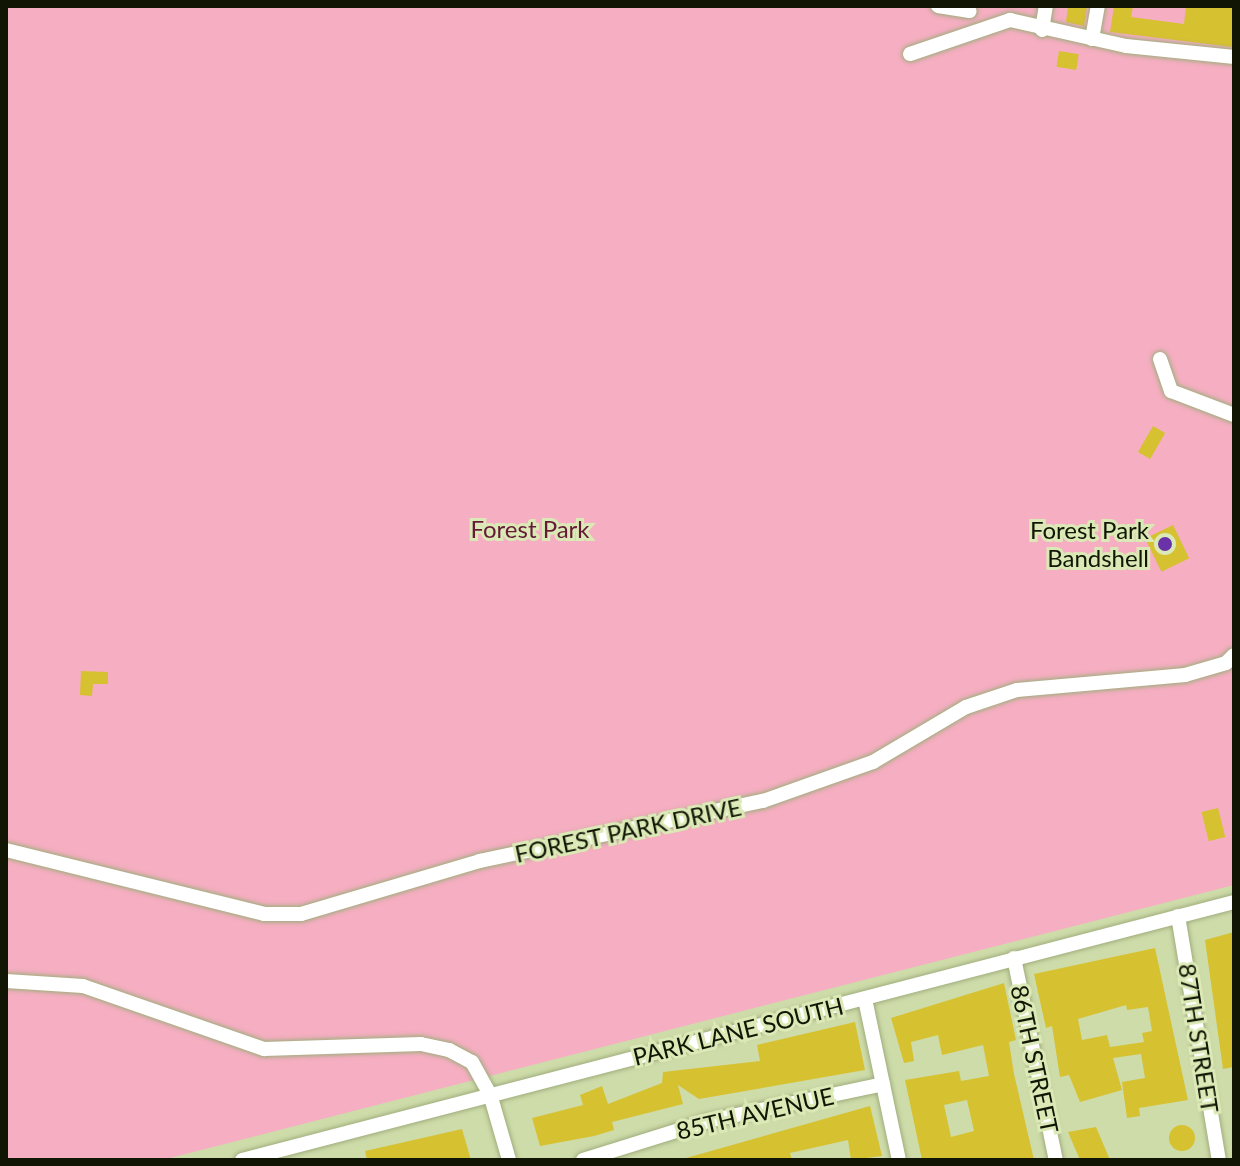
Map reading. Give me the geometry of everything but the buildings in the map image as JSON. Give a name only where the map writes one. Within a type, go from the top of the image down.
[{"type":"street","points":[[938,6],[971,8],[980,30]]},
{"type":"street","points":[[1042,30],[1046,6]]},
{"type":"street","points":[[1092,39],[1098,6]]},
{"type":"street","points":[[910,54],[980,30],[1011,13],[1042,30],[1234,57]]},
{"type":"street","points":[[1160,359],[1171,391],[1234,415]]},
{"type":"street","name":"FOREST PARK DRIVE","points":[[6,850],[264,914],[301,914],[480,861],[763,801],[873,762],[966,707],[1017,690],[1185,675],[1226,663],[1234,655]]},
{"type":"street","name":"PARK LANE SOUTH","points":[[242,1160],[265,1157],[490,1094],[1234,902]]},
{"type":"street","name":"87TH STREET","points":[[1178,916],[1219,1160]]},
{"type":"street","name":"86TH STREET","points":[[1014,958],[1056,1160]]},
{"type":"street","points":[[6,981],[83,986],[264,1049],[421,1044],[449,1050],[472,1062],[490,1094],[509,1160]]},
{"type":"street","points":[[865,999],[899,1160]]},
{"type":"street","name":"85TH AVENUE","points":[[583,1160],[708,1121],[883,1084]]},
{"type":"green space","name":"Forest Park","points":[[6,6],[1234,6],[1234,885],[162,1160],[6,1160]]},
{"type":"place","name":"Forest Park Bandshell","points":[[1165,544]]}]
